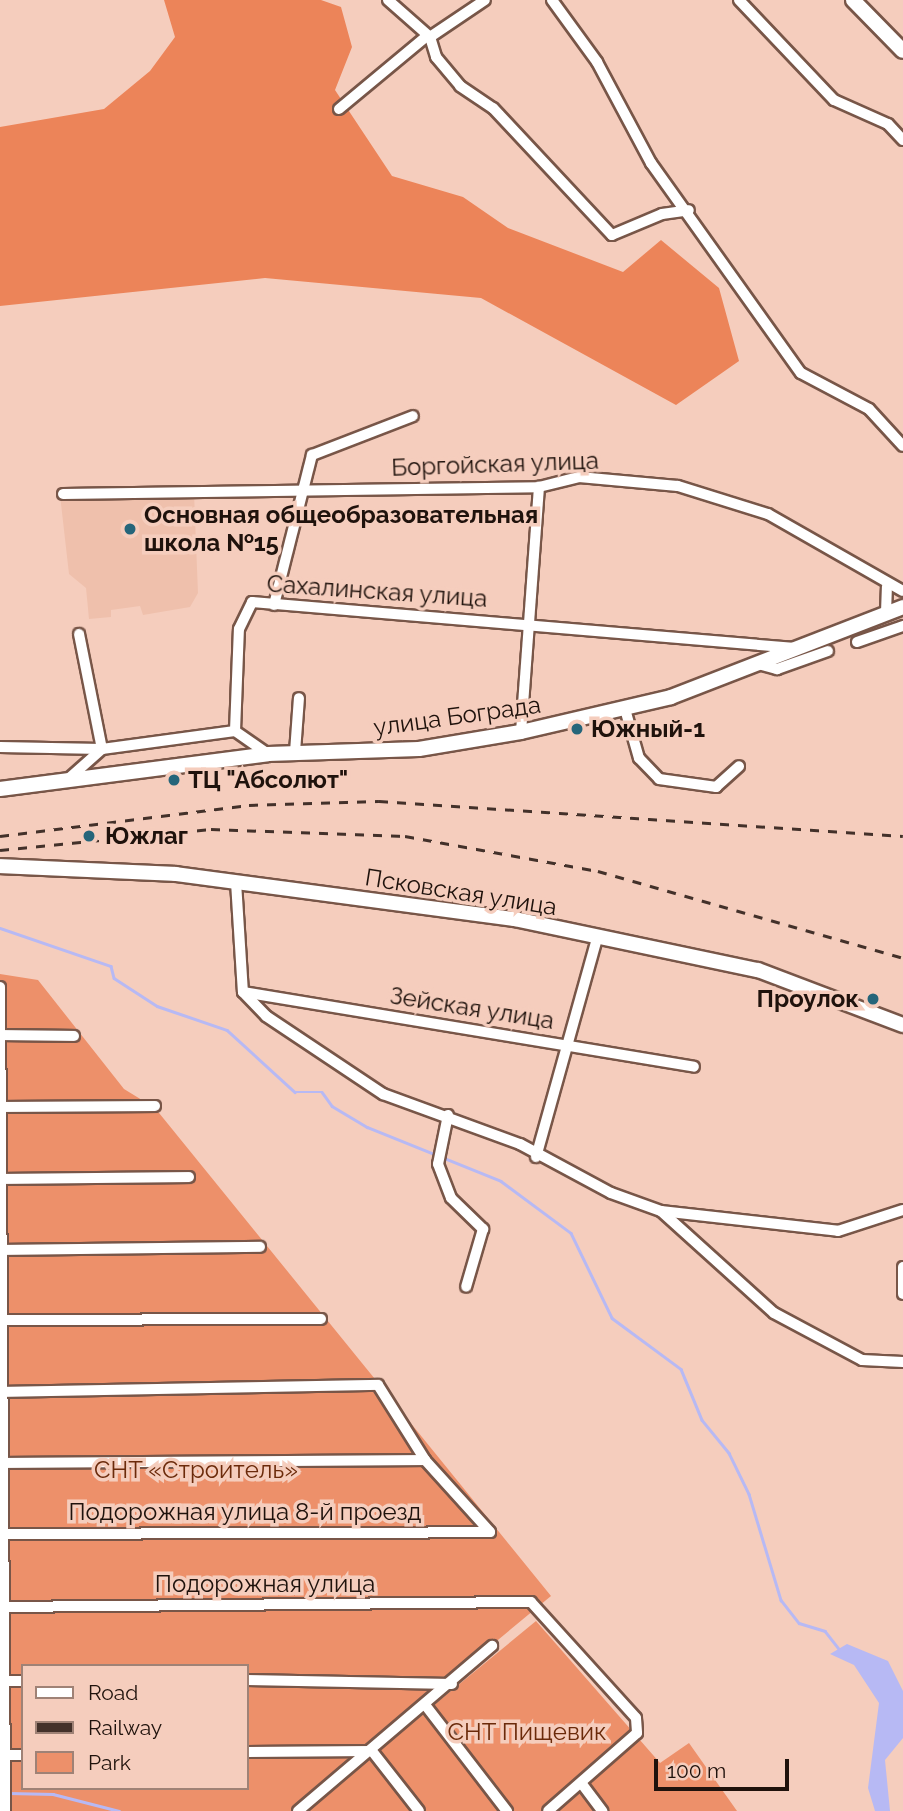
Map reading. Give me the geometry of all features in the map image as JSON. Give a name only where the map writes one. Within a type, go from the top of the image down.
[{"type":"main road","points":[[853,0],[903,51]]},
{"type":"main road","name":"улица Бограда","points":[[0,789],[268,754],[419,749],[522,733],[625,709],[799,648],[903,607]]},
{"type":"main road","name":"Псковская улица","points":[[0,866],[27,863],[236,882],[515,919],[597,939],[758,970],[903,1025]]},
{"type":"street","points":[[388,0],[429,36],[436,57],[460,86],[493,108],[612,235],[662,214],[689,210]]},
{"type":"street","points":[[339,109],[429,36],[485,0]]},
{"type":"street","points":[[552,0],[597,62],[651,163],[689,210],[802,373],[869,409],[903,446]]},
{"type":"street","points":[[738,0],[834,100],[888,124],[903,140]]},
{"type":"street","points":[[274,605],[312,455],[413,416]]},
{"type":"street","name":"Боргойская улица","points":[[63,494],[539,488],[579,477],[677,486],[768,514],[887,587],[903,591]]},
{"type":"street","points":[[522,733],[539,488]]},
{"type":"street","points":[[886,613],[887,587]]},
{"type":"street","name":"Сахалинская улица","points":[[235,731],[241,615],[252,602],[528,623],[799,648]]},
{"type":"street","points":[[858,642],[903,626]]},
{"type":"street","points":[[79,634],[102,749]]},
{"type":"street","points":[[758,663],[777,669],[828,652]]},
{"type":"street","points":[[295,752],[299,698]]},
{"type":"street","points":[[625,709],[639,758],[659,779],[716,787],[739,766]]},
{"type":"street","points":[[0,747],[102,749],[235,731],[268,754]]},
{"type":"street","points":[[66,780],[102,749]]},
{"type":"street","points":[[236,882],[243,992],[266,1016],[383,1094],[448,1115],[520,1144],[536,1157],[661,1211],[838,1231],[903,1210]]},
{"type":"street","points":[[536,1157],[572,1045],[597,939]]},
{"type":"street","points":[[0,987],[1,1681],[5,1811]]},
{"type":"street","name":"Зейская улица","points":[[243,992],[694,1067]]},
{"type":"street","points":[[1,1035],[74,1036]]},
{"type":"street","points":[[1,1107],[155,1106]]},
{"type":"street","points":[[448,1115],[438,1164],[451,1198],[483,1229],[466,1287]]},
{"type":"street","points":[[1,1179],[189,1177]]},
{"type":"street","points":[[661,1211],[774,1313],[862,1360],[903,1362]]},
{"type":"street","points":[[1,1250],[260,1247]]},
{"type":"street","points":[[903,1267],[903,1294]]},
{"type":"street","points":[[2,1320],[321,1319]]},
{"type":"street","points":[[0,1392],[378,1385],[425,1460]]},
{"type":"street","points":[[1,1463],[425,1460]]},
{"type":"street","name":"Подорожная улица 8-й проезд","points":[[2,1534],[490,1532],[425,1460]]},
{"type":"street","name":"Подорожная улица","points":[[2,1607],[531,1602],[636,1718],[637,1733],[582,1784]]},
{"type":"street","points":[[298,1811],[452,1684],[492,1646]]},
{"type":"street","points":[[248,1680],[452,1684]]},
{"type":"street","points":[[1,1681],[21,1681]]},
{"type":"street","points":[[426,1706],[507,1811]]},
{"type":"street","points":[[248,1752],[372,1751]]},
{"type":"street","points":[[372,1751],[419,1811]]},
{"type":"street","points":[[2,1755],[21,1755]]},
{"type":"street","points":[[548,1811],[582,1784],[602,1811]]},
{"type":"shaded area","points":[[164,0],[321,0],[341,7],[352,47],[335,90],[392,176],[463,197],[508,228],[623,272],[661,240],[719,288],[739,361],[676,405],[481,298],[265,278],[0,306],[0,127],[104,109],[150,71],[175,37]]},
{"type":"shaded area","name":"Основная общеобразовательная школа №15","points":[[194,493],[198,593],[190,607],[143,615],[140,606],[111,610],[111,617],[89,619],[86,588],[69,574],[60,495]]},
{"type":"green space","name":"СНТ «Строитель»","points":[[0,974],[38,980],[124,1089],[155,1108],[551,1596],[291,1811],[0,1811]]},
{"type":"green space","name":"СНТ Пищевик","points":[[536,1621],[660,1763],[689,1743],[737,1811],[305,1811]]},
{"type":"water","points":[[847,1644],[888,1661],[903,1691],[903,1738],[885,1760],[890,1811],[875,1811],[868,1788],[879,1703],[854,1665],[830,1654]]},
{"type":"waterway","points":[[0,928],[111,966],[114,978],[157,1006],[227,1030],[295,1092],[322,1092],[332,1106],[367,1127],[501,1181],[571,1233],[612,1318],[681,1369],[702,1420],[729,1453],[749,1494],[781,1600],[799,1623],[825,1631],[839,1649]]},
{"type":"waterway","points":[[9,1793],[53,1794],[119,1811]]},
{"type":"railway","points":[[0,836],[249,805],[379,801],[903,836]]},
{"type":"railway","points":[[0,850],[211,829],[405,836],[598,871],[903,958]]},
{"type":"place","name":"Основная общеобразовательная школа №15","points":[[130,529]]},
{"type":"place","name":"Южный-1","points":[[577,729]]},
{"type":"place","name":"ТЦ \"Абсолют\"","points":[[174,780]]},
{"type":"place","name":"Южлаг","points":[[89,836]]},
{"type":"place","name":"Проулок","points":[[873,999]]}]
